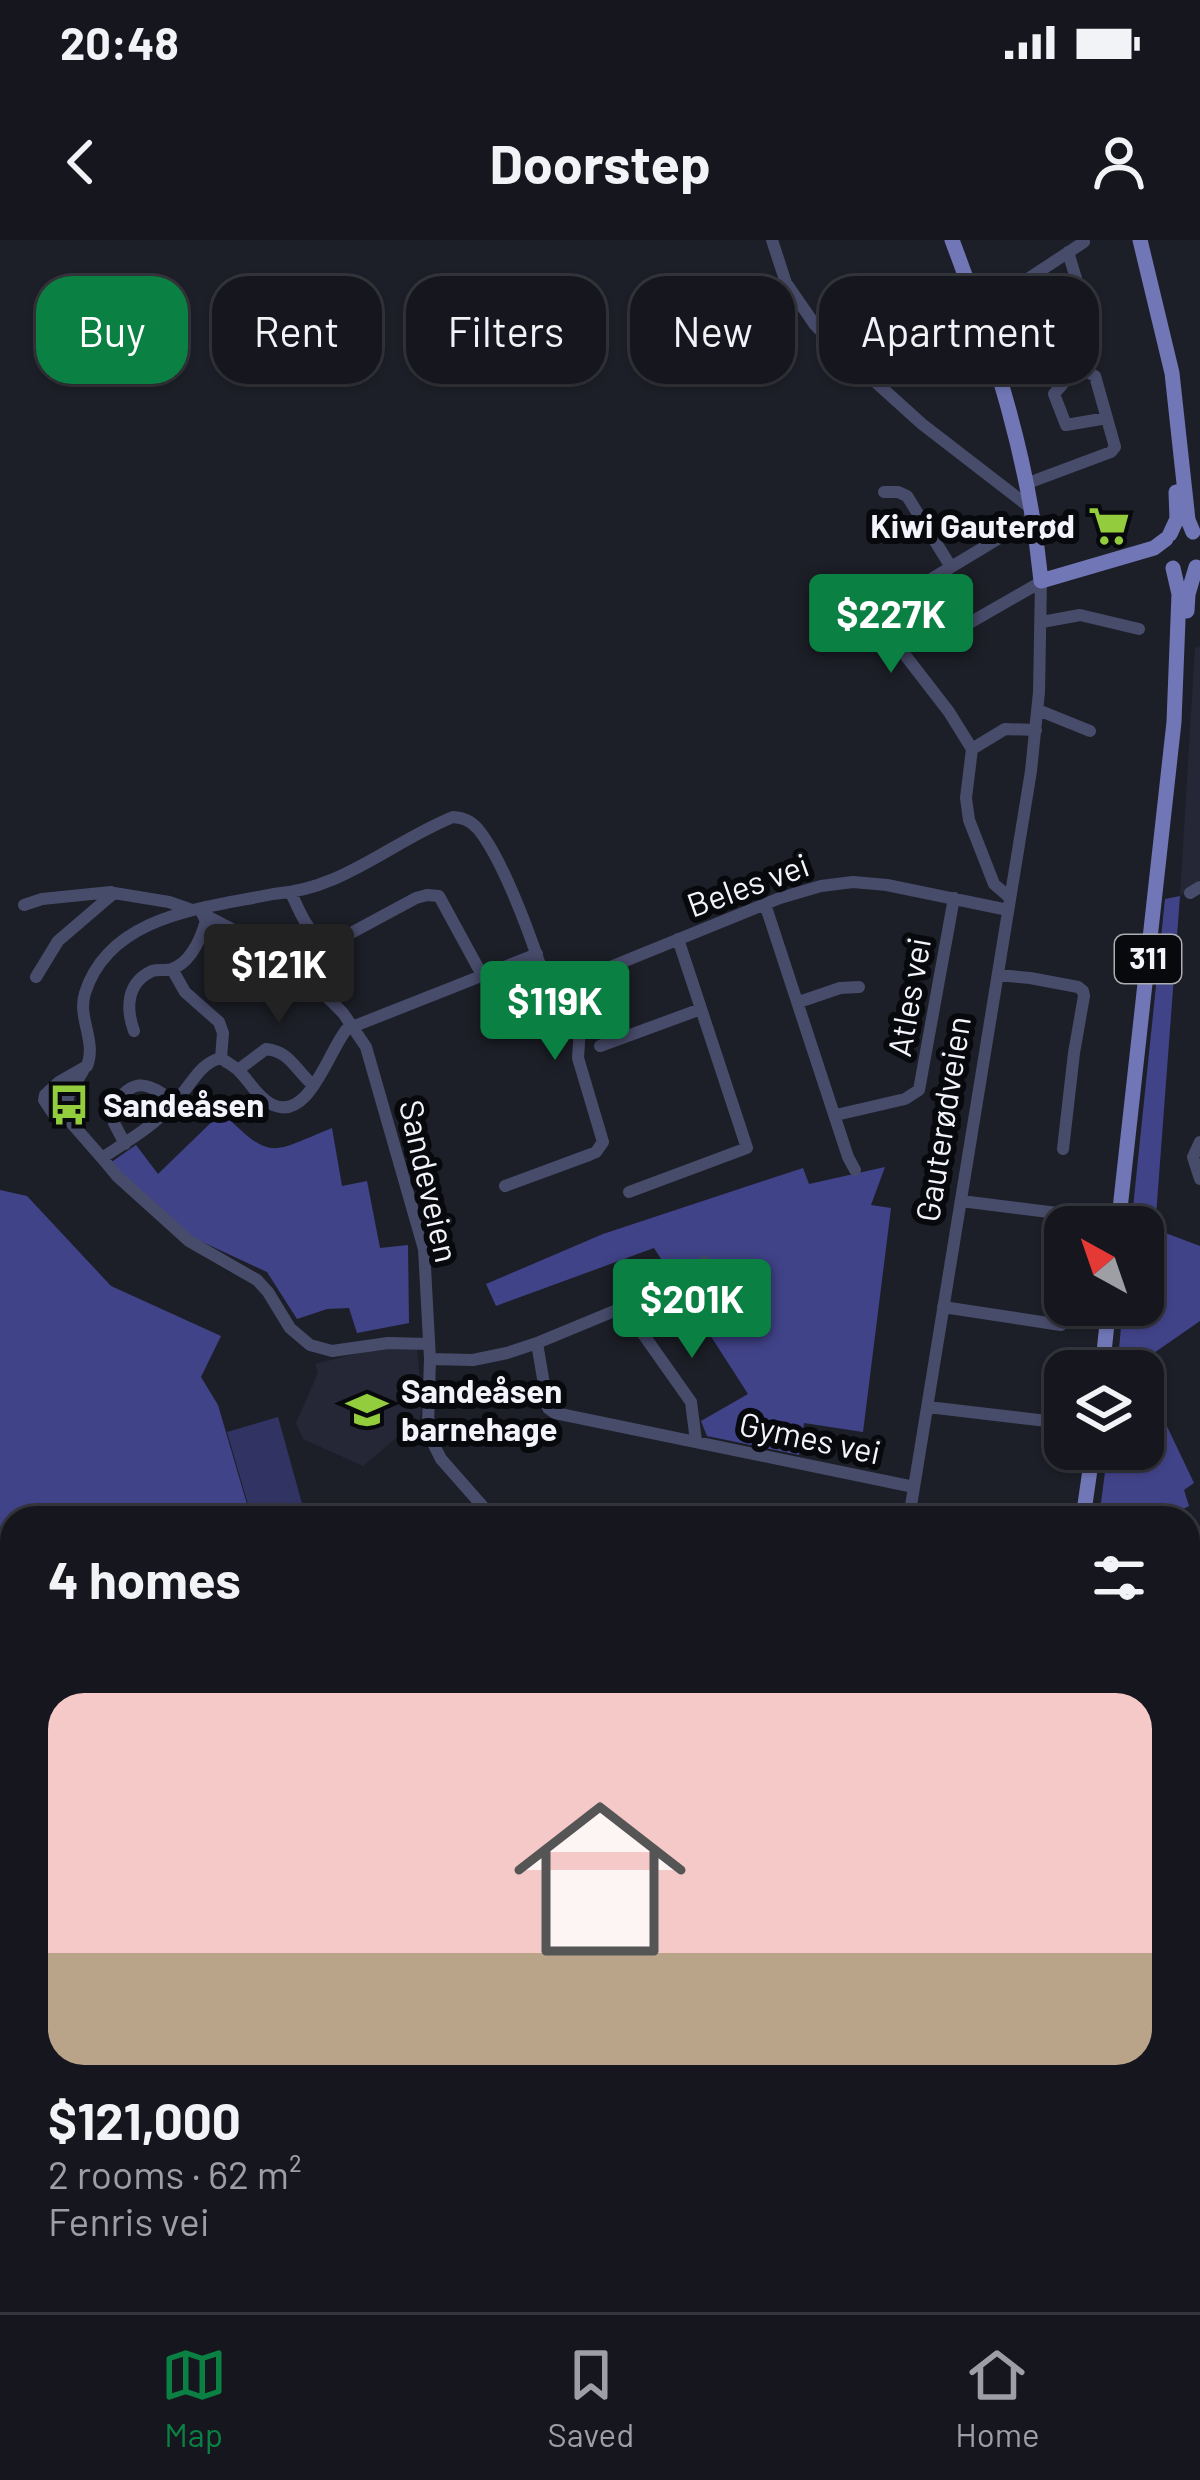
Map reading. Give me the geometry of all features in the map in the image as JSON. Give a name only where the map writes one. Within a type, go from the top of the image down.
[{"type":"main road","name":"Gauterødveien","points":[[952,240],[966,276]]},
{"type":"main road","name":"311","points":[[1140,240],[1172,373],[1188,520],[1198,535]]},
{"type":"main road","name":"311","points":[[1120,1206],[1177,691],[1179,594],[1163,553],[1177,519],[1164,346]]},
{"type":"main road","name":"Gauterødveien","points":[[1003,384],[1034,514],[1041,582]]},
{"type":"main road","name":"311","points":[[1168,537],[1180,530],[1198,535]]},
{"type":"main road","points":[[1041,582],[1154,548],[1168,537]]},
{"type":"main road","points":[[1099,565],[1156,560],[1170,566]]},
{"type":"main road","name":"311","points":[[1170,566],[1185,571],[1198,565]]},
{"type":"main road","name":"311","points":[[1177,691],[1184,661],[1188,593],[1198,565]]},
{"type":"main road","points":[[1085,1506],[1090,1470]]},
{"type":"street","points":[[772,240],[786,283],[830,341],[922,424],[1034,514],[883,613],[905,656],[972,749],[966,798],[969,820],[994,884],[1009,904]]},
{"type":"street","points":[[1031,276],[1084,242]]},
{"type":"street","points":[[1068,252],[1075,276]]},
{"type":"street","points":[[1063,384],[1054,394],[1062,420],[1072,426],[1108,418]]},
{"type":"street","points":[[1028,483],[1111,452],[1115,444],[1097,384]]},
{"type":"street","points":[[884,492],[907,496],[951,567]]},
{"type":"street","points":[[959,629],[1041,582]]},
{"type":"street","name":"Gauterødveien","points":[[911,1506],[1036,730],[1041,582]]},
{"type":"street","points":[[1042,622],[1080,615],[1139,629]]},
{"type":"street","points":[[1038,710],[1090,731]]},
{"type":"street","points":[[972,749],[1005,729],[1036,730]]},
{"type":"street","points":[[505,1186],[596,1152],[603,1142],[578,1058],[582,1022],[572,982],[566,985],[547,976],[497,863],[473,824],[459,817],[439,823],[351,873],[290,893],[162,919],[116,946],[83,996],[90,1058],[68,1096],[67,1118],[117,1176],[189,1240],[257,1280],[290,1328],[310,1345],[332,1351],[388,1343],[473,1360],[507,1354],[624,1307],[705,1262]]},
{"type":"street","name":"Beles vei","points":[[572,982],[798,891],[853,882],[886,884],[1009,904]]},
{"type":"street","points":[[36,977],[58,940],[114,893]]},
{"type":"street","name":"Sandeveien","points":[[24,905],[114,893],[199,912],[291,965],[353,1026],[373,1063],[424,1249],[428,1425],[435,1449],[483,1506]]},
{"type":"street","points":[[290,893],[315,935],[330,941],[416,898],[439,896],[482,975]]},
{"type":"street","name":"Atles vei","points":[[836,1115],[905,1099],[919,1090],[954,898]]},
{"type":"street","points":[[765,904],[856,1171]]},
{"type":"street","points":[[134,1031],[127,1007],[134,989],[153,971],[172,969],[198,944],[206,921],[199,912]]},
{"type":"street","points":[[629,1192],[747,1148],[678,939]]},
{"type":"street","points":[[221,1058],[267,1102],[283,1108],[298,1104],[324,1070],[339,1038],[353,1026],[537,954]]},
{"type":"street","points":[[172,969],[185,992],[219,1022],[221,1058]]},
{"type":"street","points":[[998,975],[1083,991],[1063,1149]]},
{"type":"street","name":"Atles vei","points":[[799,1002],[840,988],[859,987]]},
{"type":"street","points":[[600,1046],[701,1010]]},
{"type":"street","points":[[238,1070],[266,1048],[276,1050],[313,1085]]},
{"type":"street","points":[[104,1157],[152,1126],[204,1066],[221,1058]]},
{"type":"street","points":[[66,1111],[54,1115],[45,1095],[84,1070]]},
{"type":"street","points":[[125,1144],[112,1108],[120,1096],[146,1084],[176,1102]]},
{"type":"street","points":[[1200,1142],[1193,1157],[1200,1179]]},
{"type":"street","points":[[961,1201],[1044,1211]]},
{"type":"street","name":"Gymes vei","points":[[624,1307],[692,1402],[696,1441]]},
{"type":"street","points":[[943,1307],[1044,1322]]},
{"type":"street","name":"Gymes vei","points":[[538,1343],[544,1396],[555,1413],[914,1487]]},
{"type":"street","points":[[928,1407],[1044,1421]]},
{"type":"shaded area","points":[[1200,647],[1200,880],[1180,896],[1195,648]]},
{"type":"shaded area","points":[[1180,896],[1157,1206],[1133,1206],[1165,899]]},
{"type":"shaded area","points":[[222,1112],[252,1139],[272,1148],[332,1128],[342,1186],[367,1181],[380,1248],[408,1245],[409,1323],[357,1333],[349,1308],[297,1319],[267,1272],[194,1238],[110,1163],[136,1145],[158,1174]]},
{"type":"shaded area","points":[[885,1167],[871,1205],[891,1208],[863,1432],[804,1423],[799,1455],[707,1436],[701,1421],[748,1394],[654,1248],[496,1306],[486,1284],[603,1234],[803,1168],[809,1184]]},
{"type":"shaded area","points":[[0,1190],[27,1196],[111,1286],[221,1336],[201,1377],[218,1405],[247,1506],[0,1506]]},
{"type":"shaded area","points":[[1164,1232],[1200,1246],[1200,1321],[1158,1350],[1119,1350],[1121,1326],[1164,1326]]},
{"type":"shaded area","points":[[383,1347],[417,1349],[420,1418],[363,1466],[303,1439],[296,1423],[318,1373],[315,1364]]},
{"type":"shaded area","points":[[278,1417],[303,1506],[249,1506],[227,1432]]},
{"type":"shaded area","points":[[1164,1420],[1194,1483],[1184,1490],[1189,1506],[1101,1506],[1105,1470],[1164,1470]]},
{"type":"place","name":"Kiwi Gauterød","points":[[1109,526]]},
{"type":"place","name":"Sandeåsen","points":[[69,1105]]},
{"type":"place","name":"Sandeåsen barnehage","points":[[367,1410]]}]
